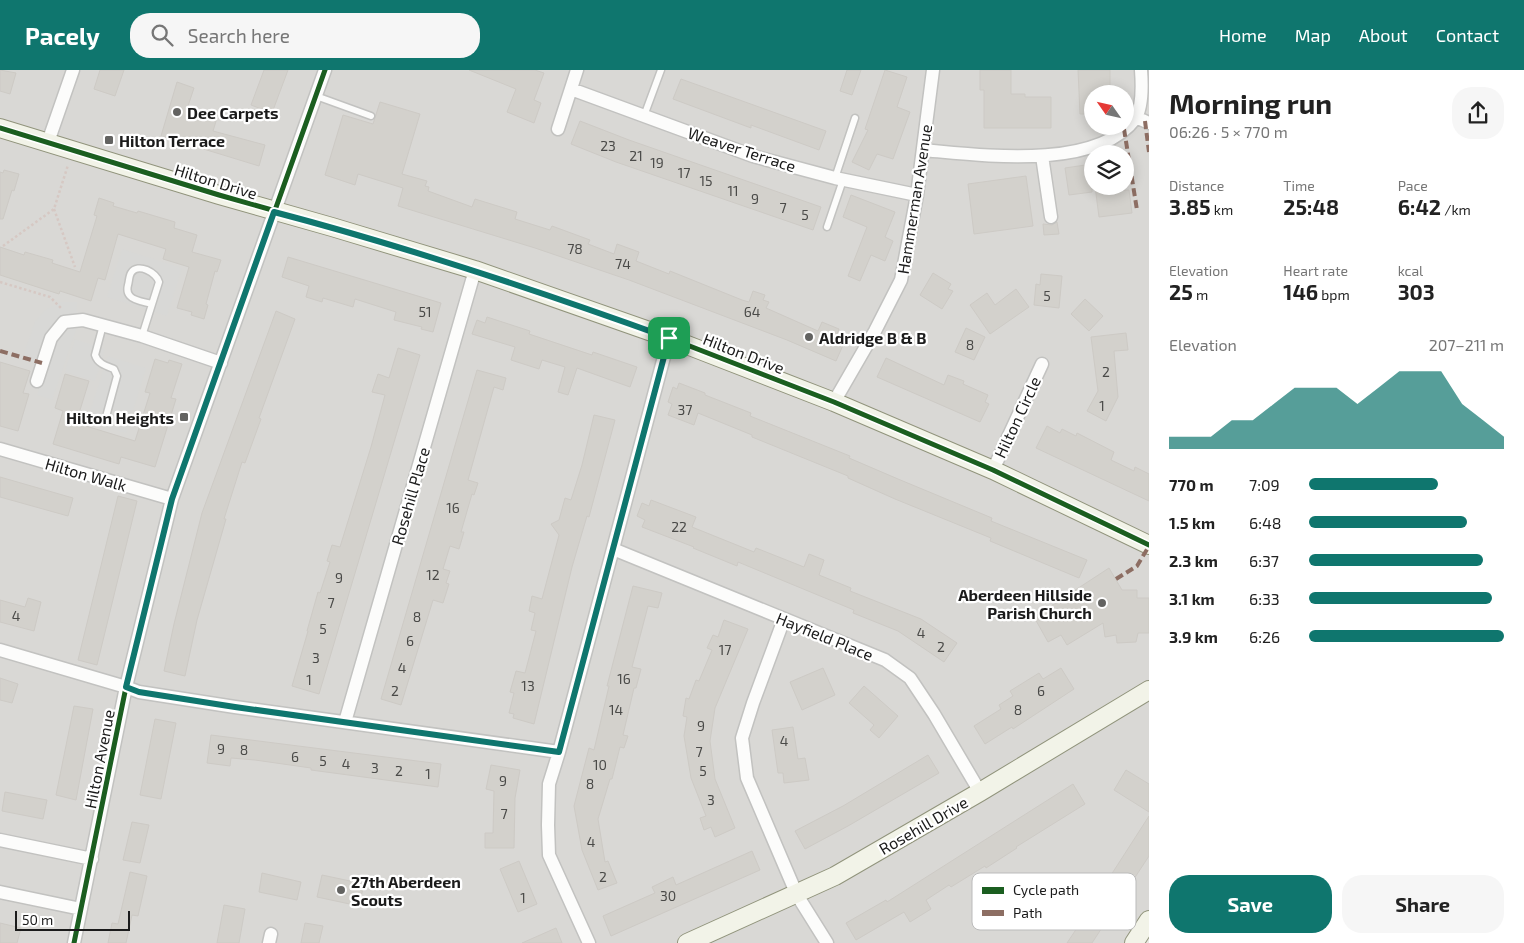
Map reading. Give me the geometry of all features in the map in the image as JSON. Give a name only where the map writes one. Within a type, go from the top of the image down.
[{"type":"street","points":[[48,142],[73,70]]},
{"type":"street","name":"Hilton Avenue","points":[[74,943],[126,687],[172,499],[325,70]]},
{"type":"street","points":[[558,129],[577,70]]},
{"type":"street","name":"Hammerman Avenue","points":[[834,402],[875,331],[901,280],[917,195],[933,70]]},
{"type":"street","points":[[923,150],[982,155],[1042,156],[1093,148],[1116,137],[1136,117],[1142,91],[1141,70]]},
{"type":"street","name":"Weaver Terrace","points":[[571,89],[753,156],[839,179],[917,195]]},
{"type":"street","points":[[1136,117],[1149,123]]},
{"type":"street","name":"Hilton Drive","points":[[0,128],[274,212],[332,227],[475,270],[669,338],[834,402],[993,470],[1149,545]]},
{"type":"street","points":[[1042,156],[1051,217]]},
{"type":"street","name":"Rosehill Place","points":[[345,722],[475,270]]},
{"type":"street","points":[[36,381],[51,338],[64,322],[83,320],[142,336],[221,363]]},
{"type":"street","points":[[590,943],[549,855],[549,784],[669,338]]},
{"type":"street","name":"Hilton Circle","points":[[993,470],[1042,364]]},
{"type":"street","name":"Hilton Walk","points":[[0,449],[172,499]]},
{"type":"street","name":"Hayfield Place","points":[[612,549],[885,660],[910,678],[934,714],[980,792]]},
{"type":"street","points":[[784,620],[742,738],[747,778],[797,895],[827,943]]},
{"type":"street","points":[[0,650],[139,692],[559,752]]},
{"type":"street","name":"Rosehill Drive","points":[[687,943],[797,895],[835,876],[980,792],[1149,690]]},
{"type":"street","points":[[0,840],[92,859]]},
{"type":"street","points":[[0,892],[81,909]]},
{"type":"street","points":[[1134,943],[1149,920]]},
{"type":"lane","points":[[644,116],[661,70]]},
{"type":"lane","points":[[316,96],[371,116]]},
{"type":"lane","points":[[827,227],[855,118]]},
{"type":"lane","points":[[142,336],[159,282],[158,277],[154,273],[140,269],[135,270],[131,274],[127,290],[128,295],[152,304]]},
{"type":"lane","points":[[102,325],[95,355],[96,359],[99,363],[114,369],[117,376],[107,413]]},
{"type":"path","points":[[3,246],[54,208],[67,169]]},
{"type":"path","points":[[54,208],[75,267]]},
{"type":"path","points":[[0,282],[50,297],[62,309],[64,322]]},
{"type":"shaded area","points":[[0,70],[1149,70],[1149,920],[1134,943],[0,943]]},
{"type":"shaded area","points":[[122,249],[182,268],[167,316],[107,297]]},
{"type":"shaded area","points":[[60,302],[77,302],[76,330],[52,400],[37,395],[46,367],[22,359],[35,322],[44,311]]},
{"type":"shaded area","points":[[75,339],[105,349],[95,381],[65,372]]},
{"type":"shaded area","points":[[108,356],[146,368],[126,433],[87,421]]},
{"type":"building","points":[[0,70],[16,73],[10,94],[0,91]]},
{"type":"building","points":[[100,70],[124,70],[115,96],[94,89]]},
{"type":"building","points":[[264,70],[288,70],[272,113],[251,105]]},
{"type":"building","points":[[469,70],[535,70],[544,73],[534,100],[541,103],[534,123],[507,112],[516,89]]},
{"type":"building","points":[[847,70],[861,70],[852,95],[840,91]]},
{"type":"building","points":[[885,70],[907,77],[897,107],[910,112],[893,159],[877,154],[869,170],[852,162],[868,130],[865,129]]},
{"type":"building","points":[[980,70],[1011,70],[1011,94],[1025,94],[1025,97],[1051,97],[1051,128],[984,128],[984,90],[980,90]]},
{"type":"building","points":[[1078,70],[1110,70],[1110,85],[1084,85],[1084,114],[1080,114]]},
{"type":"building","points":[[681,79],[826,131],[819,150],[751,125],[751,128],[673,99]]},
{"type":"building","points":[[177,82],[194,88],[187,109],[217,118],[213,131],[265,145],[259,166],[161,136]]},
{"type":"building","points":[[380,102],[420,114],[402,174],[427,181],[425,186],[429,187],[428,191],[472,207],[475,199],[517,212],[515,219],[550,230],[552,226],[590,240],[588,244],[614,254],[617,244],[639,252],[636,261],[669,274],[670,271],[742,300],[749,302],[753,291],[765,295],[763,300],[769,302],[766,308],[818,331],[822,322],[839,329],[835,339],[844,343],[836,361],[787,340],[629,280],[535,248],[398,206],[403,188],[358,174],[355,185],[325,175],[343,115],[373,124]]},
{"type":"building","points":[[580,121],[821,207],[813,230],[616,162],[571,144]]},
{"type":"building","points":[[1084,165],[1084,193],[1069,195],[1065,168]]},
{"type":"building","points":[[4,170],[19,174],[3,219],[0,219],[0,172],[3,173]]},
{"type":"building","points":[[1026,176],[1033,226],[974,234],[968,184]]},
{"type":"building","points":[[851,195],[895,212],[885,237],[893,241],[885,261],[871,255],[860,281],[848,276],[867,227],[843,217]]},
{"type":"building","points":[[1096,195],[1130,195],[1132,213],[1099,217]]},
{"type":"building","points":[[99,198],[114,203],[113,206],[175,222],[174,228],[197,235],[192,252],[221,260],[217,272],[215,271],[204,319],[191,315],[192,312],[177,308],[189,267],[163,259],[166,249],[118,234],[105,280],[98,278],[91,301],[60,291],[59,294],[0,275],[0,247],[24,255],[25,252],[53,260],[52,263],[80,272],[97,216],[94,215]]},
{"type":"building","points":[[1057,222],[1059,234],[1044,235],[1043,224],[1052,225]]},
{"type":"building","points":[[288,257],[441,303],[433,332],[421,329],[422,327],[394,320],[396,312],[355,299],[353,307],[323,298],[322,302],[306,297],[309,286],[282,277]]},
{"type":"building","points":[[933,273],[951,284],[948,289],[953,291],[942,309],[920,295]]},
{"type":"building","points":[[1041,274],[1062,276],[1059,308],[1034,305],[1036,284],[1040,285]]},
{"type":"building","points":[[1016,289],[1029,307],[990,334],[970,305],[987,293],[995,305]]},
{"type":"building","points":[[1085,299],[1103,316],[1089,331],[1071,314]]},
{"type":"building","points":[[276,311],[295,319],[259,418],[261,419],[245,463],[242,462],[224,519],[226,519],[197,620],[185,676],[164,671],[202,513]]},
{"type":"building","points":[[487,317],[530,331],[529,334],[592,355],[593,352],[637,367],[630,387],[577,368],[568,395],[558,392],[565,367],[542,360],[539,369],[511,360],[515,347],[472,334],[477,320],[485,323]]},
{"type":"building","points":[[966,328],[985,337],[974,360],[955,352]]},
{"type":"building","points":[[1126,333],[1128,350],[1114,351],[1118,397],[1106,421],[1087,411],[1098,391],[1091,337]]},
{"type":"building","points":[[398,348],[420,355],[319,694],[292,686],[318,592],[320,593],[330,562],[327,561],[332,545],[340,547],[371,447],[385,395],[372,392],[378,374],[389,378]]},
{"type":"building","points":[[886,358],[944,385],[948,375],[964,381],[963,384],[988,395],[985,402],[989,404],[980,422],[877,377]]},
{"type":"building","points":[[155,359],[168,363],[169,360],[182,364],[171,398],[176,399],[155,467],[121,457],[119,464],[53,444],[63,411],[55,408],[65,374],[89,381],[76,423],[135,441],[150,393],[145,392]]},
{"type":"building","points":[[0,362],[30,371],[23,393],[29,394],[18,431],[0,426]]},
{"type":"building","points":[[477,370],[506,378],[503,390],[494,387],[468,480],[478,483],[474,495],[472,494],[461,532],[464,532],[459,549],[450,546],[443,569],[450,571],[446,583],[449,584],[443,603],[433,600],[401,705],[381,699]]},
{"type":"building","points":[[679,383],[751,413],[750,416],[850,456],[849,458],[992,518],[991,521],[1087,560],[1079,578],[990,541],[991,538],[895,499],[848,478],[848,476],[698,413],[694,425],[668,415],[672,404],[668,402],[673,387],[677,389]]},
{"type":"building","points":[[594,415],[615,420],[589,517],[587,516],[572,567],[534,724],[513,718],[514,714],[509,713],[514,693],[510,692],[516,671],[525,673],[536,631],[531,630],[535,613],[529,611],[532,596],[542,599],[559,535],[551,524],[559,520],[565,498],[571,500]]},
{"type":"building","points":[[1047,426],[1060,433],[1062,429],[1076,436],[1077,433],[1114,452],[1111,460],[1134,471],[1135,467],[1149,474],[1149,501],[1036,448]]},
{"type":"building","points":[[0,477],[73,498],[68,516],[0,497]]},
{"type":"building","points":[[118,496],[137,501],[97,665],[78,660]]},
{"type":"building","points":[[651,500],[696,517],[692,527],[754,552],[756,548],[804,567],[809,554],[824,560],[819,575],[851,588],[850,591],[921,619],[957,643],[944,662],[898,631],[853,613],[854,610],[738,562],[737,566],[642,527],[645,520],[637,516],[642,503],[649,506]]},
{"type":"building","name":"Aberdeen Hillside Parish Church","points":[[1109,568],[1122,590],[1137,590],[1137,598],[1149,598],[1149,633],[1138,633],[1136,642],[1117,643],[1116,635],[1105,637],[1103,623],[1067,645],[1061,635],[1048,642],[1034,617]]},
{"type":"building","points":[[633,586],[662,593],[658,608],[648,606],[632,667],[641,669],[636,688],[634,688],[623,735],[628,736],[624,748],[620,747],[612,779],[610,779],[598,819],[605,862],[608,861],[617,883],[598,890],[582,850],[574,806],[589,748],[594,750],[609,686],[607,686]]},
{"type":"building","points":[[28,598],[41,602],[34,631],[0,622],[0,600],[25,607]]},
{"type":"building","points":[[724,620],[748,629],[715,708],[710,741],[715,779],[735,828],[715,837],[711,827],[704,830],[700,818],[706,816],[691,778],[684,736],[687,717],[683,716],[686,698],[689,699],[696,680],[699,681],[712,650],[707,648],[713,635],[718,637]]},
{"type":"building","points":[[823,668],[835,695],[802,710],[790,682]]},
{"type":"building","points":[[1061,668],[1074,689],[1013,729],[1012,727],[985,744],[974,726],[1001,709],[999,705],[1013,696],[1010,691],[1039,673],[1043,679]]},
{"type":"building","points":[[0,678],[18,684],[12,703],[0,700]]},
{"type":"building","points":[[864,686],[898,716],[879,738],[870,730],[874,725],[849,703]]},
{"type":"building","points":[[74,706],[93,709],[76,800],[56,795]]},
{"type":"building","points":[[155,719],[176,723],[161,799],[140,795]]},
{"type":"building","points":[[793,727],[798,759],[805,758],[809,780],[784,783],[783,773],[778,773],[772,730]]},
{"type":"building","points":[[211,735],[441,764],[438,787],[311,770],[311,768],[255,760],[231,758],[230,766],[207,763]]},
{"type":"building","points":[[928,755],[939,773],[805,849],[795,831],[843,806]]},
{"type":"building","points":[[491,765],[520,770],[515,798],[514,848],[485,848],[485,833],[493,833],[494,791],[486,789]]},
{"type":"building","points":[[1126,770],[1149,784],[1149,812],[1114,790]]},
{"type":"building","points":[[1073,784],[1085,804],[986,868],[985,866],[972,873],[951,887],[949,885],[926,900],[931,909],[910,922],[904,912],[856,940],[846,923],[886,900],[887,902]]},
{"type":"building","points":[[5,792],[47,800],[43,819],[2,811]]},
{"type":"building","points":[[1149,816],[1149,856],[1136,876],[1136,873],[1112,873]]},
{"type":"building","points":[[132,822],[149,825],[140,863],[123,860]]},
{"type":"building","points":[[752,851],[760,870],[611,936],[603,916],[655,893],[652,887],[673,877],[676,885]]},
{"type":"building","points":[[519,861],[537,904],[518,912],[500,869]]},
{"type":"building","points":[[130,872],[147,876],[138,916],[132,915],[126,943],[108,943],[112,923],[118,924]]},
{"type":"building","points":[[262,873],[301,882],[297,900],[259,892]]},
{"type":"building","name":"27th Aberdeen Scouts","points":[[322,875],[364,884],[359,906],[317,897]]},
{"type":"building","points":[[224,905],[245,909],[239,943],[217,943]]},
{"type":"building","points":[[0,923],[21,928],[17,943],[0,943]]},
{"type":"building","points":[[305,923],[323,926],[319,943],[301,943]]},
{"type":"building","points":[[556,928],[562,943],[522,943]]},
{"type":"building","points":[[1076,930],[1101,930],[1092,943],[1067,943]]},
{"type":"marked path","points":[[1145,121],[1149,152]]},
{"type":"marked path","points":[[1125,135],[1137,210]]},
{"type":"marked path","points":[[0,351],[42,363]]},
{"type":"marked path","points":[[1116,579],[1137,566],[1149,546]]},
{"type":"cycle path","points":[[74,943],[126,687],[172,499],[325,70]]},
{"type":"cycle path","points":[[0,128],[475,270],[669,338],[834,402],[993,470],[1149,545]]},
{"type":"place","name":"Dee Carpets","points":[[177,112]]},
{"type":"place","name":"Hilton Terrace","points":[[109,140]]},
{"type":"place","name":"Aldridge B & B","points":[[809,337]]},
{"type":"place","name":"Hilton Heights","points":[[184,417]]},
{"type":"place","name":"Aberdeen Hillside Parish Church","points":[[1102,603]]},
{"type":"place","name":"27th Aberdeen Scouts","points":[[341,890]]},
{"type":"route","points":[[274,212],[332,227],[475,270],[669,338],[559,752],[235,707],[139,692],[126,687],[172,499],[274,212]]}]
